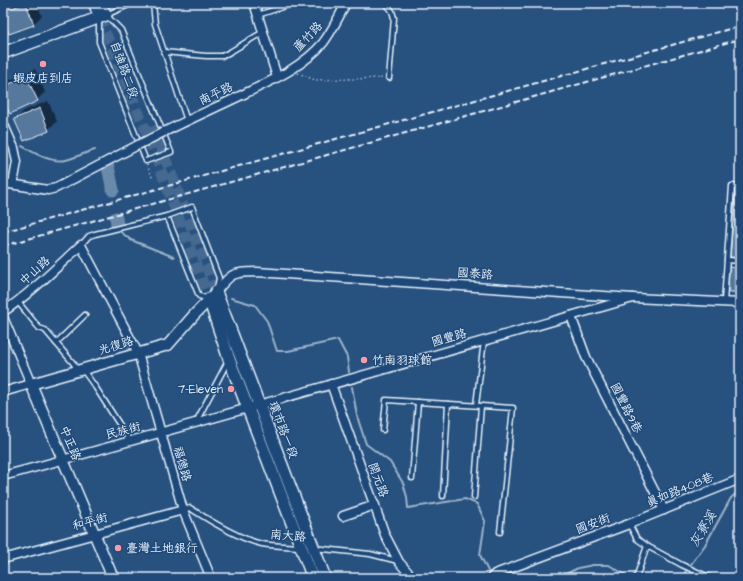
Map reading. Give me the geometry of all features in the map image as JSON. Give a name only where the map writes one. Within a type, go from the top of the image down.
[{"type":"main road","points":[[3,53],[103,16]]},
{"type":"main road","name":"環市路一段","points":[[212,296],[229,359],[313,578]]},
{"type":"main road","name":"環市路一段","points":[[212,296],[260,405],[325,578]]},
{"type":"street","name":"自強路二段","points":[[94,3],[103,16]]},
{"type":"street","name":"自強路二段","points":[[102,3],[103,16]]},
{"type":"street","points":[[254,3],[277,77]]},
{"type":"street","name":"蘆竹路","points":[[277,77],[311,55],[335,25],[346,3]]},
{"type":"street","name":"南平路","points":[[138,144],[277,77]]},
{"type":"street","points":[[3,123],[14,148],[17,162],[13,184]]},
{"type":"street","points":[[3,183],[48,190],[56,188],[138,144]]},
{"type":"street","name":"中山路","points":[[3,312],[18,302],[80,245]]},
{"type":"street","name":"福德路","points":[[80,245],[138,353],[183,510],[211,578]]},
{"type":"street","name":"國泰路","points":[[212,296],[227,277],[237,273],[257,272],[633,298],[740,303]]},
{"type":"street","name":"光復路","points":[[3,392],[168,345],[212,296]]},
{"type":"street","name":"國豐路","points":[[248,409],[633,298]]},
{"type":"street","name":"國豐路9巷","points":[[571,316],[586,357],[664,510]]},
{"type":"street","name":"中正路","points":[[3,317],[113,578]]},
{"type":"street","name":"開元路","points":[[331,384],[385,535],[399,562],[413,578]]},
{"type":"street","name":"民族街","points":[[3,476],[248,409]]},
{"type":"street","name":"真如路408巷","points":[[629,524],[740,480]]},
{"type":"street","points":[[343,516],[375,505]]},
{"type":"street","name":"和平街","points":[[3,559],[183,510]]},
{"type":"street","name":"國安街","points":[[493,576],[629,524]]},
{"type":"lane","points":[[103,16],[133,3]]},
{"type":"lane","points":[[153,3],[155,24],[187,121]]},
{"type":"lane","points":[[258,15],[294,3]]},
{"type":"lane","points":[[386,3],[392,11],[394,18],[389,78]]},
{"type":"lane","name":"自強路二段","points":[[103,16],[121,30],[164,132],[172,152],[146,161],[99,42],[103,16]]},
{"type":"lane","points":[[164,52],[222,56],[263,32]]},
{"type":"lane","points":[[724,302],[732,186],[740,187]]},
{"type":"lane","points":[[80,245],[89,236],[167,216],[192,207],[219,278],[212,296],[199,296],[167,216]]},
{"type":"lane","points":[[727,260],[740,261]]},
{"type":"lane","points":[[18,302],[39,328],[44,330],[96,388],[130,442]]},
{"type":"lane","points":[[56,343],[85,315]]},
{"type":"lane","points":[[476,405],[484,341]]},
{"type":"lane","points":[[196,423],[229,359]]},
{"type":"lane","points":[[384,430],[386,400],[513,408],[500,532]]},
{"type":"lane","points":[[412,478],[418,402]]},
{"type":"lane","points":[[443,496],[448,404]]},
{"type":"lane","points":[[474,497],[481,406]]},
{"type":"lane","name":"南大路","points":[[183,510],[190,508],[210,521],[262,544],[370,554],[399,562]]},
{"type":"lane","name":"國安街","points":[[629,524],[636,538],[647,546],[682,565],[711,578]]},
{"type":"lane","points":[[636,578],[647,546]]},
{"type":"path","points":[[292,68],[296,73],[315,80],[389,78]]},
{"type":"path","points":[[150,171],[153,179]]},
{"type":"building","points":[[26,3],[34,25],[9,34],[3,17],[3,11]]},
{"type":"building","points":[[26,76],[38,101],[10,114],[3,100],[3,87]]},
{"type":"building","points":[[40,108],[49,131],[24,141],[14,119]]},
{"type":"building","points":[[735,194],[740,194],[740,258],[730,257]]},
{"type":"building","points":[[729,267],[740,268],[740,292],[728,292]]},
{"type":"waterway","points":[[22,146],[43,157],[60,161],[95,150]]},
{"type":"waterway","points":[[108,167],[113,190]]},
{"type":"waterway","points":[[116,218],[117,224]]},
{"type":"waterway","points":[[118,230],[131,240],[174,257]]},
{"type":"waterway","points":[[231,298],[255,305],[267,321],[277,351],[288,351],[338,340],[347,357],[349,372]]},
{"type":"waterway","points":[[352,387],[357,416],[366,444],[390,462],[403,483],[408,508],[465,499],[477,504],[485,521],[480,555],[490,575]]},
{"type":"waterway","name":"灰寮溪","points":[[681,578],[705,545],[731,498],[740,490]]},
{"type":"waterway","points":[[558,578],[578,568],[593,565],[609,565],[624,574],[625,578]]},
{"type":"tunnel","points":[[99,17],[146,131],[209,299]]},
{"type":"tunnel","points":[[153,126],[216,292]]},
{"type":"railway","points":[[3,232],[740,26]]},
{"type":"railway","points":[[3,246],[740,39]]},
{"type":"place","name":"蝦皮店到店","points":[[43,64]]},
{"type":"place","name":"竹南羽球館","points":[[364,360]]},
{"type":"place","name":"7-Eleven","points":[[231,389]]},
{"type":"place","name":"臺灣土地銀行","points":[[118,548]]}]
